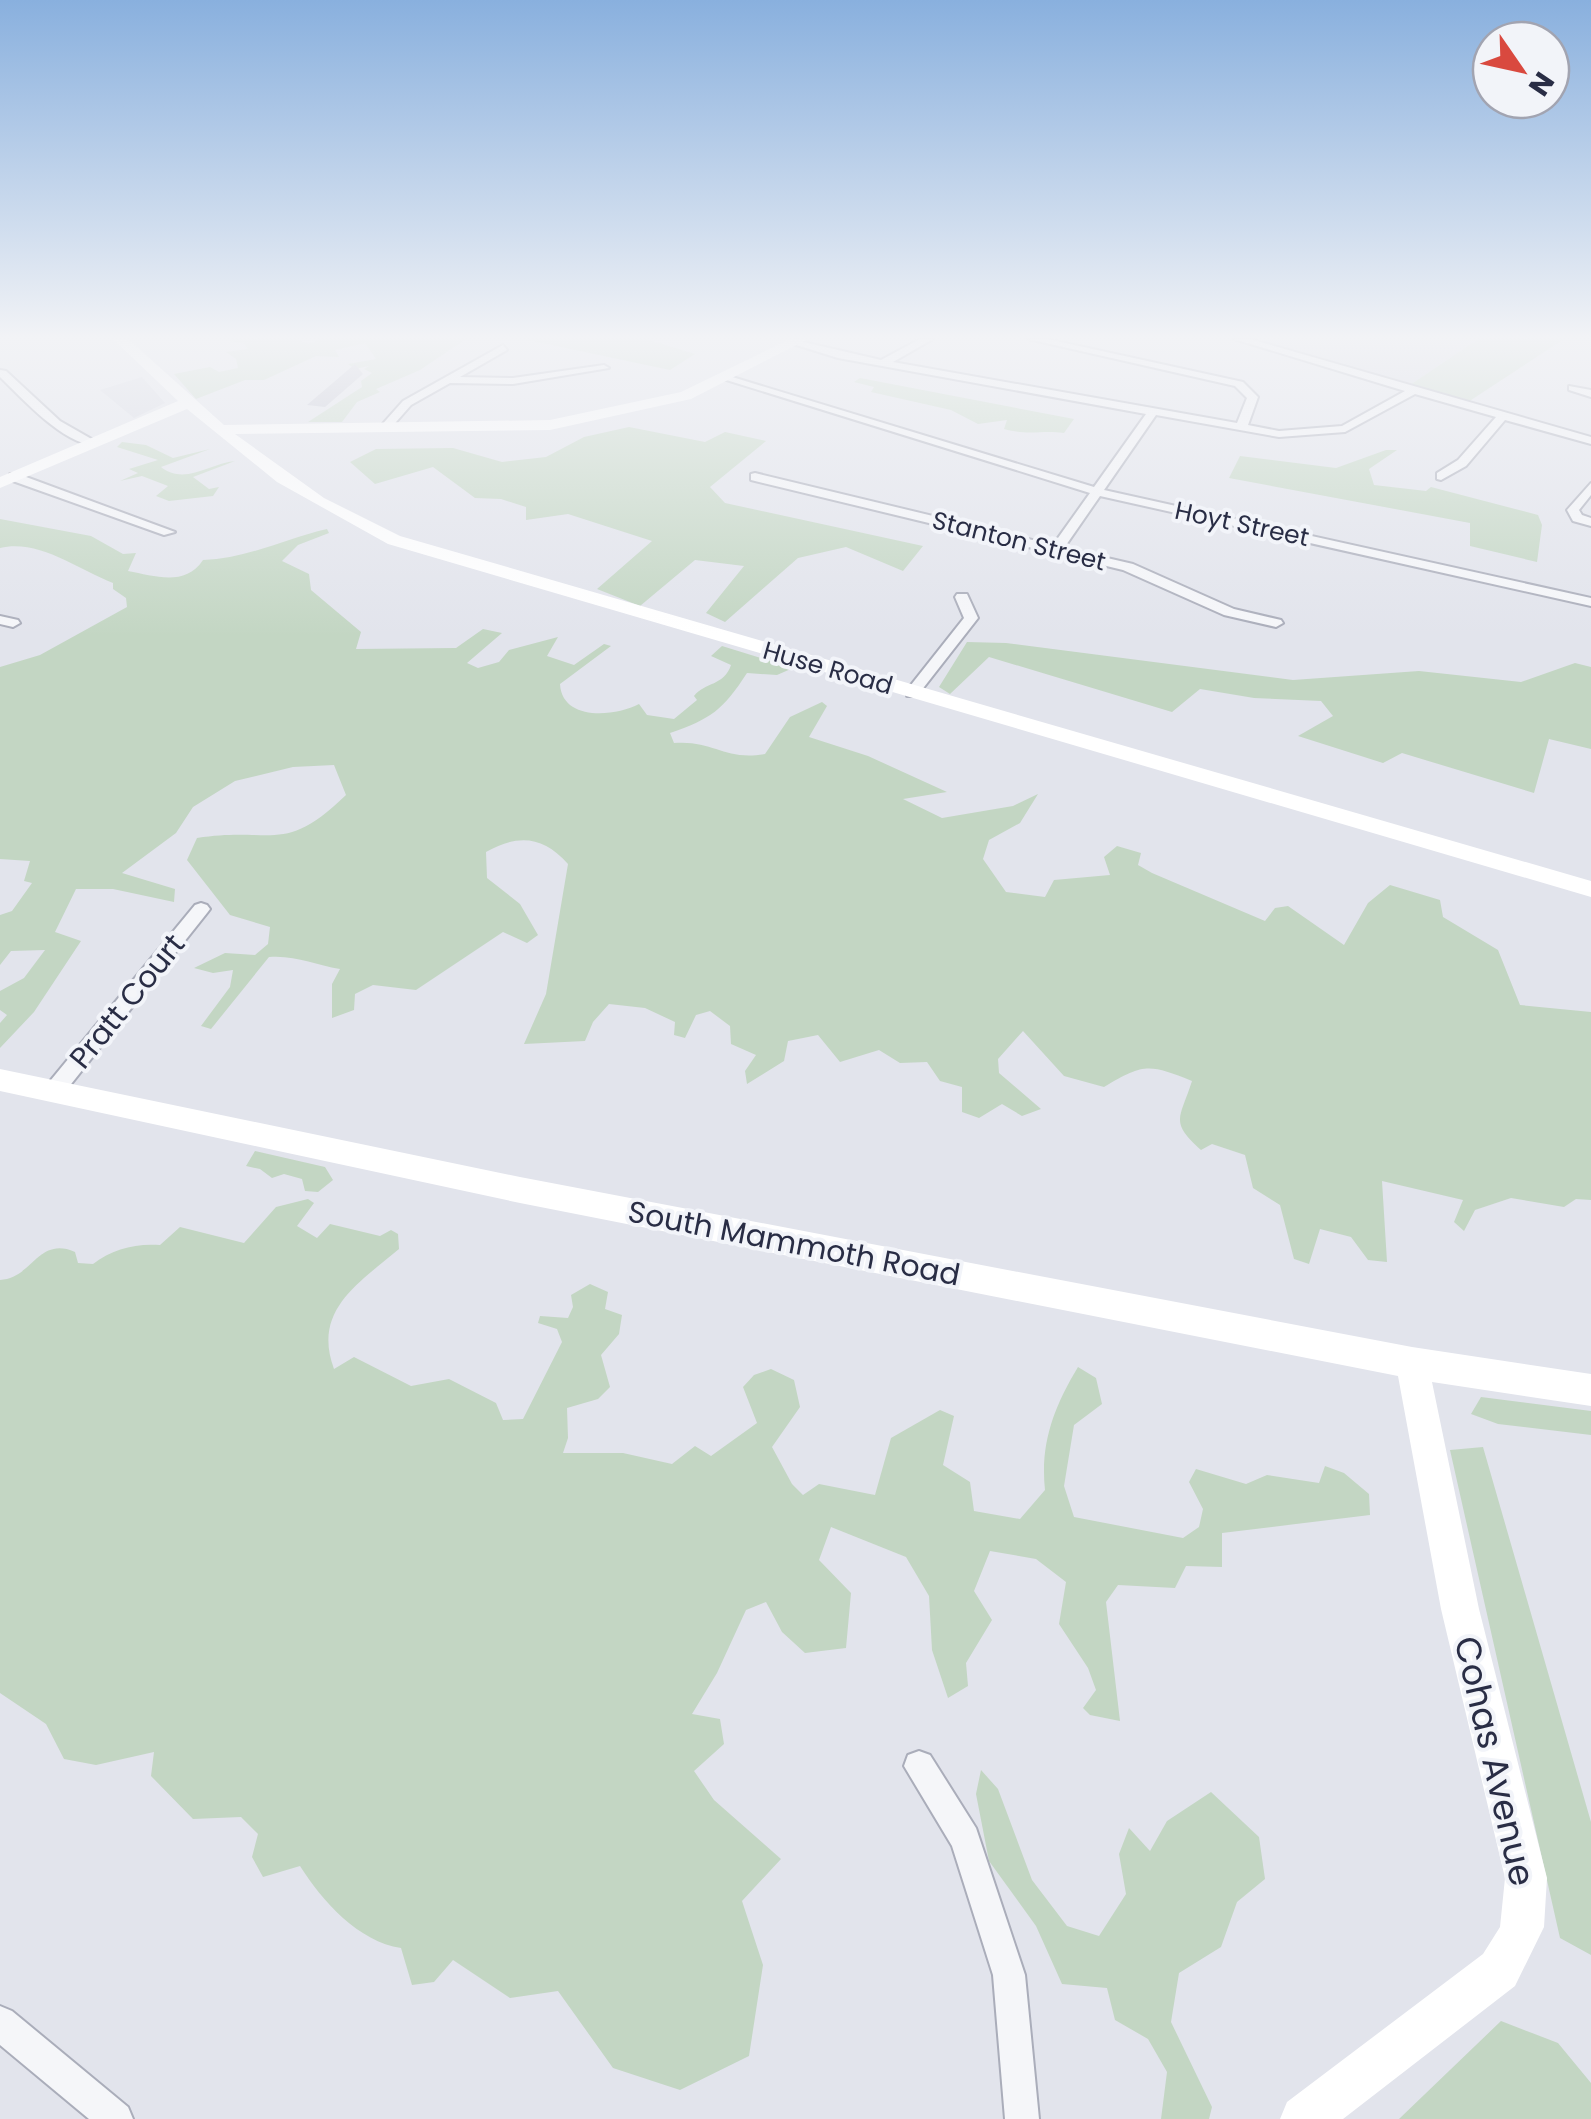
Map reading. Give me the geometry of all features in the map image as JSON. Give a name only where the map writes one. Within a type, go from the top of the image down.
[{"type":"street","points":[[82,438],[91,443]]},
{"type":"street","points":[[7,480],[103,438]]},
{"type":"street","name":"Huse Road","points":[[231,438],[339,514],[394,540],[1591,890]]},
{"type":"street","name":"Hoyt Street","points":[[921,438],[1098,492],[1591,602]]},
{"type":"street","points":[[1056,550],[1135,438]]},
{"type":"street","points":[[1441,476],[1462,464],[1484,438]]},
{"type":"street","name":"Stanton Street","points":[[755,477],[1140,571],[1229,612],[1276,623]]},
{"type":"street","points":[[7,480],[170,532]]},
{"type":"street","points":[[1584,520],[1574,510],[1591,486]]},
{"type":"street","points":[[912,693],[971,618],[962,596]]},
{"type":"street","name":"Pratt Court","points":[[53,1092],[200,909]]},
{"type":"street","name":"South Mammoth Road","points":[[0,1080],[520,1190],[1412,1363],[1591,1390]]},
{"type":"street","name":"Cohas Avenue","points":[[1304,2119],[1499,1970],[1518,1947],[1528,1916],[1526,1878],[1460,1609],[1412,1363]]},
{"type":"street","points":[[919,1766],[965,1839],[1009,1975],[1022,2119]]},
{"type":"street","points":[[0,2023],[116,2119]]},
{"type":"green space","points":[[582,438],[766,441],[710,487],[725,503],[923,546],[903,571],[846,547],[798,558],[725,622],[706,613],[744,566],[695,560],[640,606],[597,589],[652,541],[568,514],[526,520],[526,507],[501,499],[475,498],[433,467],[375,484],[350,462],[376,449],[453,448],[502,462],[546,457]]},
{"type":"green space","points":[[122,442],[146,445],[173,458],[210,449],[161,467],[179,474],[235,461],[193,477],[209,489],[219,487],[213,496],[169,501],[156,496],[168,486],[142,476],[120,481],[138,473],[129,469],[158,460],[117,447]]},
{"type":"green space","points":[[1386,450],[1397,450],[1369,469],[1374,485],[1426,491],[1431,487],[1538,515],[1542,525],[1537,562],[1470,546],[1470,523],[1229,478],[1240,456],[1336,468]]},
{"type":"green space","points":[[0,519],[91,536],[123,554],[136,553],[128,571],[169,578],[187,574],[203,560],[250,552],[327,529],[329,533],[298,545],[282,561],[309,574],[311,590],[361,632],[356,649],[456,648],[483,629],[502,633],[467,663],[478,668],[499,662],[509,650],[558,637],[547,656],[574,665],[604,644],[611,646],[560,684],[570,705],[591,713],[616,712],[639,704],[647,715],[674,719],[697,700],[694,696],[698,692],[728,672],[731,665],[711,656],[722,646],[793,668],[777,675],[747,673],[715,712],[670,733],[674,743],[699,744],[739,755],[765,754],[790,717],[822,702],[827,706],[809,737],[868,756],[947,792],[903,799],[942,818],[1013,806],[1038,794],[1020,823],[989,840],[983,859],[1006,892],[1045,897],[1054,880],[1110,875],[1104,857],[1117,846],[1141,853],[1138,865],[1152,873],[1265,921],[1275,908],[1288,906],[1344,945],[1368,903],[1390,885],[1440,900],[1443,917],[1498,950],[1520,1005],[1591,1012],[1591,1200],[1576,1199],[1564,1207],[1511,1198],[1475,1210],[1464,1231],[1454,1222],[1463,1200],[1382,1181],[1387,1262],[1368,1260],[1351,1237],[1320,1229],[1309,1264],[1294,1259],[1280,1205],[1253,1188],[1245,1155],[1212,1144],[1201,1150],[1184,1132],[1181,1112],[1192,1081],[1166,1071],[1138,1070],[1104,1087],[1064,1076],[1023,1031],[998,1059],[999,1073],[1041,1109],[1022,1116],[1002,1104],[979,1118],[962,1112],[962,1087],[940,1081],[927,1062],[900,1063],[879,1050],[840,1062],[818,1035],[788,1041],[784,1061],[747,1084],[745,1071],[756,1055],[731,1044],[730,1026],[710,1011],[696,1015],[685,1038],[674,1035],[675,1022],[645,1008],[609,1004],[593,1022],[585,1041],[524,1044],[546,994],[568,864],[549,848],[530,841],[509,842],[486,852],[487,878],[520,904],[538,935],[527,943],[503,932],[416,990],[373,985],[355,994],[354,1010],[332,1018],[332,984],[340,969],[269,957],[211,1029],[201,1026],[230,987],[233,970],[213,973],[194,968],[225,953],[255,955],[268,944],[270,927],[230,915],[187,860],[197,838],[276,835],[307,826],[346,795],[334,765],[293,767],[235,781],[193,807],[176,833],[122,873],[175,889],[174,902],[113,889],[76,889],[55,932],[81,941],[34,1012],[0,1048],[0,1023],[7,1015],[0,1010],[0,991],[24,978],[45,950],[11,951],[0,965],[0,915],[12,911],[32,883],[24,881],[30,861],[0,859],[0,667],[40,655],[127,607],[126,598],[113,589],[113,583],[72,563],[29,548],[0,548]]},
{"type":"green space","points":[[967,642],[1006,643],[1293,680],[1419,671],[1521,682],[1575,663],[1591,667],[1591,749],[1549,739],[1534,793],[1402,753],[1383,763],[1298,736],[1333,716],[1321,701],[1254,698],[1200,689],[1172,712],[989,657],[950,694],[939,687]]},
{"type":"green space","points":[[255,1151],[325,1167],[333,1180],[318,1192],[305,1191],[302,1179],[284,1174],[272,1178],[260,1169],[246,1166]]},
{"type":"green space","points":[[308,1199],[314,1203],[297,1226],[317,1238],[330,1224],[380,1236],[391,1230],[398,1234],[399,1249],[355,1286],[334,1314],[329,1348],[334,1369],[354,1357],[411,1386],[449,1379],[496,1403],[503,1420],[523,1419],[562,1342],[557,1329],[538,1323],[540,1316],[568,1318],[573,1307],[571,1295],[590,1284],[608,1292],[605,1309],[622,1315],[619,1334],[601,1355],[610,1387],[598,1399],[567,1408],[568,1438],[563,1453],[623,1453],[672,1464],[695,1446],[711,1456],[757,1423],[743,1387],[754,1375],[771,1369],[794,1380],[800,1407],[772,1447],[792,1484],[803,1495],[819,1484],[875,1495],[891,1438],[940,1410],[954,1416],[943,1465],[970,1482],[974,1511],[1020,1519],[1045,1490],[1045,1457],[1051,1426],[1078,1367],[1096,1378],[1102,1404],[1074,1425],[1064,1486],[1074,1517],[1183,1538],[1199,1527],[1203,1509],[1189,1482],[1196,1469],[1246,1484],[1267,1475],[1319,1483],[1325,1466],[1344,1473],[1369,1494],[1370,1515],[1222,1533],[1222,1567],[1186,1566],[1175,1588],[1118,1585],[1106,1602],[1120,1721],[1090,1715],[1083,1708],[1096,1690],[1088,1668],[1059,1624],[1066,1582],[1036,1559],[990,1551],[974,1591],[992,1620],[966,1663],[968,1686],[948,1698],[932,1650],[929,1596],[906,1557],[831,1527],[819,1560],[851,1593],[846,1648],[805,1653],[782,1632],[766,1602],[746,1610],[717,1673],[692,1714],[720,1719],[724,1744],[694,1771],[714,1800],[781,1859],[742,1901],[763,1965],[749,2056],[680,2090],[613,2068],[558,1991],[510,1998],[453,1960],[434,1982],[412,1985],[401,1948],[356,1929],[319,1893],[300,1866],[263,1877],[252,1857],[258,1834],[241,1817],[193,1819],[151,1776],[154,1752],[96,1765],[64,1759],[46,1724],[0,1693],[0,1280],[20,1273],[52,1249],[75,1252],[78,1263],[93,1264],[125,1248],[160,1245],[180,1227],[244,1243],[276,1207]]},
{"type":"green space","points":[[1481,1397],[1591,1411],[1591,1435],[1498,1424],[1471,1414]]},
{"type":"green space","points":[[1483,1447],[1591,1822],[1591,1955],[1560,1938],[1450,1450]]},
{"type":"green space","points":[[981,1770],[998,1789],[1032,1880],[1067,1926],[1099,1936],[1126,1894],[1119,1854],[1129,1828],[1150,1851],[1167,1821],[1211,1792],[1259,1837],[1265,1879],[1237,1902],[1221,1947],[1179,1973],[1171,2022],[1212,2107],[1209,2119],[1161,2119],[1167,2072],[1148,2039],[1115,2020],[1107,1988],[1062,1984],[1036,1926],[989,1861],[976,1794]]},
{"type":"green space","points":[[1501,2021],[1558,2043],[1591,2083],[1591,2119],[1399,2119]]}]
